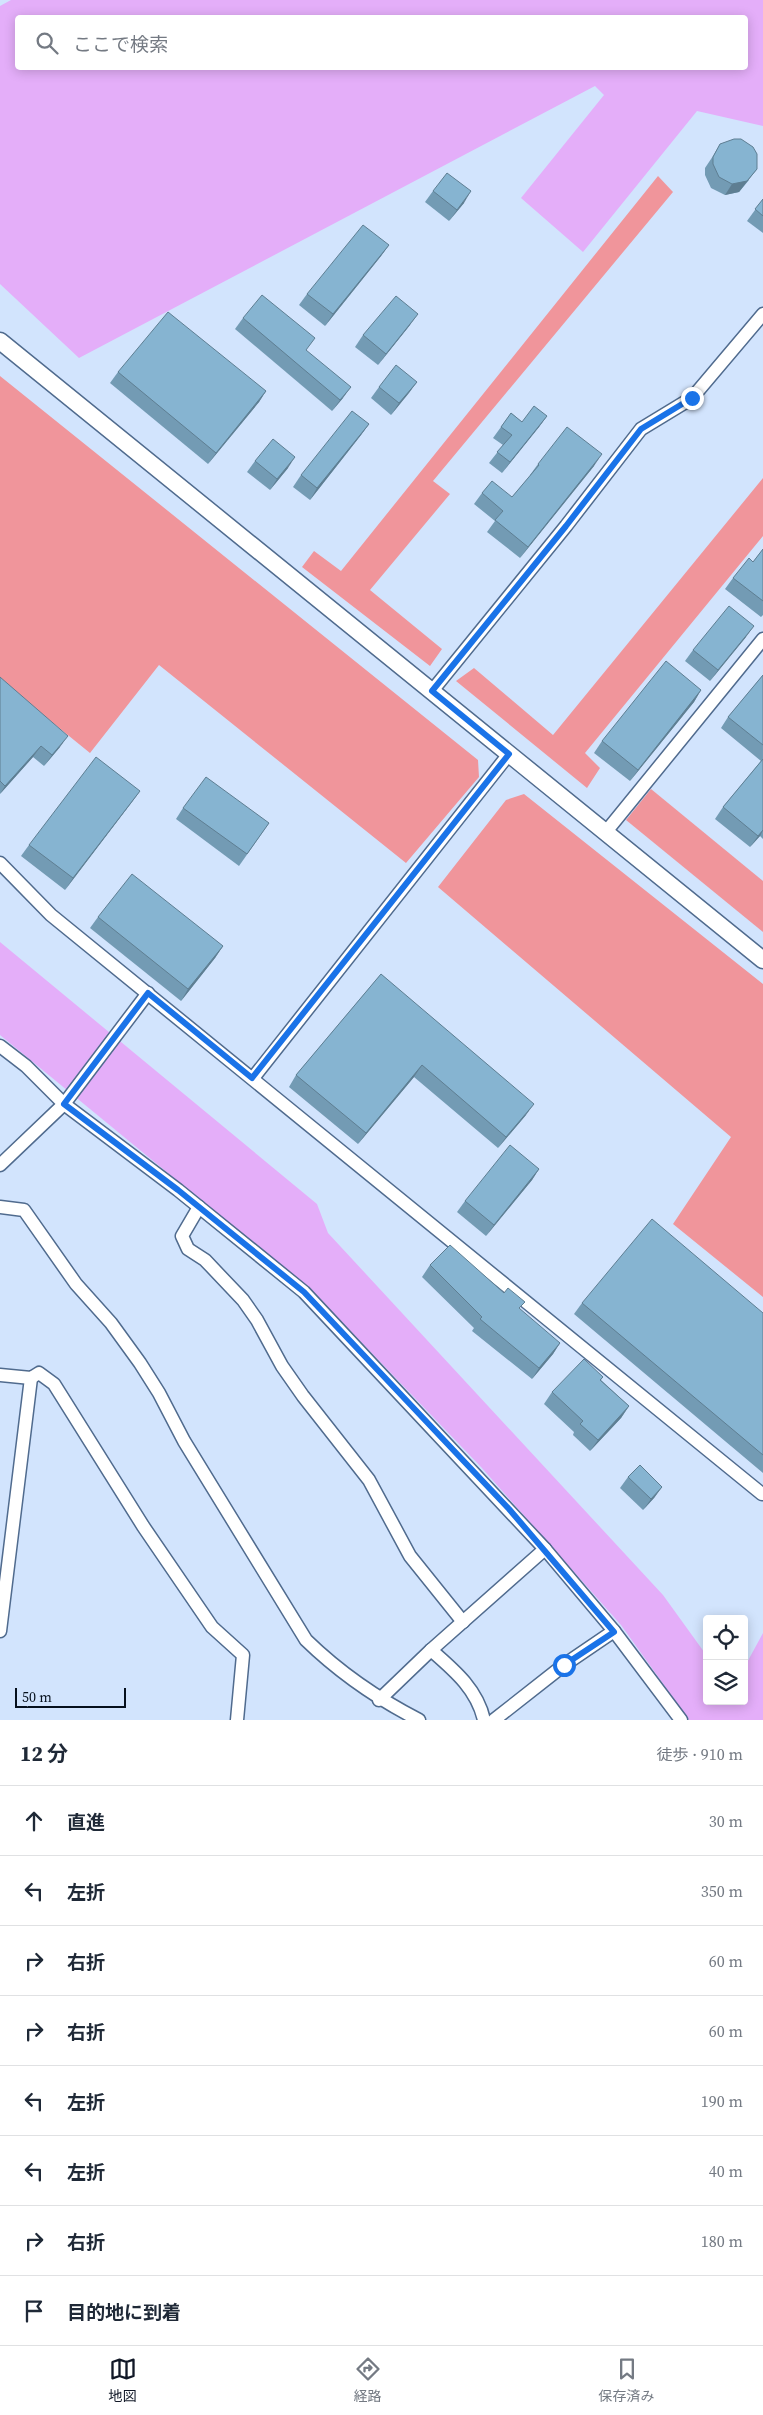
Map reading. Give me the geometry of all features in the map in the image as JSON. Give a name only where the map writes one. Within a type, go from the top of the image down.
[{"type":"street","points":[[432,691],[566,526],[641,429],[692,398],[763,314]]},
{"type":"street","points":[[0,341],[763,960]]},
{"type":"street","points":[[605,832],[763,639]]},
{"type":"street","points":[[252,1078],[509,754]]},
{"type":"street","points":[[0,863],[51,915],[762,1494]]},
{"type":"street","points":[[0,1165],[64,1104],[148,993]]},
{"type":"street","points":[[0,1046],[26,1066],[64,1104],[199,1207],[304,1292],[546,1549],[614,1632],[681,1720]]},
{"type":"street","points":[[0,1207],[24,1210],[76,1284],[111,1323],[140,1363],[159,1393],[184,1441],[290,1617],[306,1640],[328,1662],[380,1700],[419,1720]]},
{"type":"street","points":[[199,1207],[182,1236],[188,1249],[205,1260],[243,1300],[282,1366],[303,1396],[369,1480],[410,1556],[463,1622]]},
{"type":"street","points":[[0,1375],[31,1378],[39,1373],[54,1384],[143,1526],[212,1627],[243,1656],[237,1720]]},
{"type":"street","points":[[0,1631],[31,1378]]},
{"type":"street","points":[[380,1700],[431,1650],[546,1549]]},
{"type":"street","points":[[494,1720],[564,1665],[614,1632]]},
{"type":"street","points":[[431,1650],[462,1676],[482,1710],[484,1720]]},
{"type":"shaded area","points":[[11,0],[763,0],[763,126],[697,111],[583,252],[521,198],[604,95],[595,86],[79,358],[0,284],[0,6]]},
{"type":"shaded area","points":[[658,176],[673,192],[433,481],[450,494],[370,590],[442,649],[430,666],[302,567],[314,551],[341,571]]},
{"type":"shaded area","points":[[0,376],[478,760],[479,777],[406,863],[159,665],[90,753],[0,680]]},
{"type":"shaded area","points":[[763,478],[763,536],[585,753],[600,768],[587,788],[456,681],[474,668],[553,735]]},
{"type":"shaded area","points":[[651,789],[763,881],[763,932],[626,820]]},
{"type":"shaded area","points":[[524,794],[763,984],[763,1297],[673,1224],[731,1137],[438,887],[506,800]]},
{"type":"shaded area","points":[[0,942],[317,1204],[328,1233],[663,1595],[703,1650],[703,1705],[748,1705],[748,1661],[763,1633],[763,1720],[689,1720],[621,1625],[481,1467],[315,1294],[0,1035]]},
{"type":"building","points":[[734,139],[741,139],[753,147],[757,154],[757,169],[747,181],[732,184],[719,177],[713,164],[713,157],[720,144]]},
{"type":"building","points":[[447,173],[471,191],[457,210],[433,191]]},
{"type":"building","points":[[763,199],[763,216],[755,209]]},
{"type":"building","points":[[363,225],[389,245],[333,314],[307,294]]},
{"type":"building","points":[[262,295],[315,338],[306,350],[351,387],[340,400],[243,318]]},
{"type":"building","points":[[396,296],[418,314],[386,354],[363,335]]},
{"type":"building","points":[[168,312],[266,391],[216,453],[118,372]]},
{"type":"building","points":[[396,365],[417,382],[399,403],[379,387]]},
{"type":"building","points":[[534,406],[547,416],[510,462],[497,452],[512,435],[501,427],[511,413],[522,422]]},
{"type":"building","points":[[352,411],[369,424],[317,488],[301,475]]},
{"type":"building","points":[[567,427],[602,454],[528,547],[495,520],[503,511],[482,493],[492,481],[512,497]]},
{"type":"building","points":[[273,439],[295,457],[277,479],[255,461]]},
{"type":"building","points":[[763,549],[763,601],[733,578],[749,558],[753,562]]},
{"type":"building","points":[[729,606],[754,626],[718,670],[693,650]]},
{"type":"building","points":[[666,661],[701,690],[638,770],[602,741]]},
{"type":"building","points":[[763,675],[763,745],[728,717]]},
{"type":"building","points":[[0,677],[68,736],[52,755],[41,746],[5,786],[0,781]]},
{"type":"building","points":[[96,757],[140,791],[73,878],[29,845]]},
{"type":"building","points":[[763,759],[763,830],[758,836],[723,807]]},
{"type":"building","points":[[206,777],[269,823],[247,854],[183,808]]},
{"type":"building","points":[[132,874],[223,946],[188,989],[98,917]]},
{"type":"building","points":[[381,974],[534,1104],[506,1137],[422,1065],[366,1133],[296,1075]]},
{"type":"building","points":[[510,1145],[539,1169],[494,1225],[465,1201]]},
{"type":"building","points":[[652,1219],[763,1313],[763,1455],[582,1303]]},
{"type":"building","points":[[450,1245],[504,1293],[508,1288],[525,1302],[519,1308],[560,1343],[539,1368],[480,1319],[482,1317],[430,1265]]},
{"type":"building","points":[[584,1359],[603,1377],[600,1380],[629,1406],[598,1440],[580,1424],[583,1421],[552,1392]]},
{"type":"building","points":[[640,1465],[662,1487],[651,1499],[628,1477]]},
{"type":"route","points":[[564,1665],[614,1632],[546,1549],[304,1292],[178,1190],[64,1104],[148,993],[252,1078],[509,754],[432,691],[566,526],[641,429],[692,398]]}]
